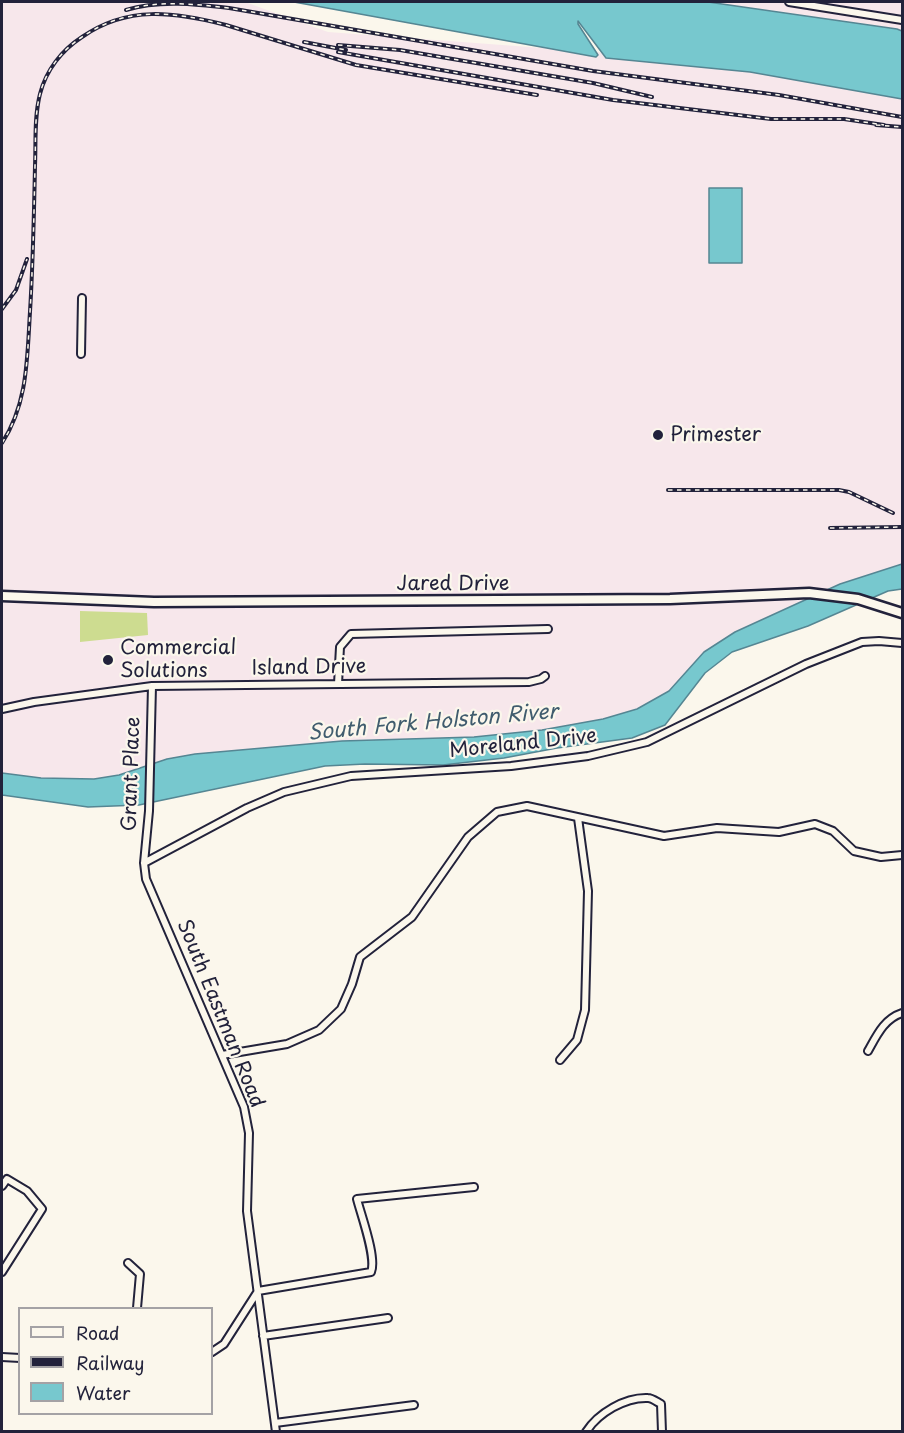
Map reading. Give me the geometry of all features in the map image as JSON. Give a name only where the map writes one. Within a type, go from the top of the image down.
[{"type":"main road","name":"Jared Drive","points":[[2,596],[154,602],[670,599],[809,593],[858,599],[894,609],[903,614]]},
{"type":"street","points":[[789,2],[903,20]]},
{"type":"street","points":[[81,354],[82,298]]},
{"type":"street","points":[[338,684],[340,647],[351,634],[548,629]]},
{"type":"street","name":"Moreland Drive","points":[[144,863],[247,808],[284,792],[351,776],[511,766],[588,756],[647,742],[806,664],[862,642],[903,643]]},
{"type":"street","name":"Island Drive","points":[[2,709],[34,702],[152,686],[529,682],[545,676]]},
{"type":"street","name":"Grant Place","points":[[144,863],[149,803],[152,686]]},
{"type":"street","points":[[222,1055],[287,1044],[319,1030],[341,1009],[360,957],[412,916],[468,837],[497,812],[527,806],[664,836],[717,828],[778,832],[815,824],[833,831],[854,851],[881,857],[903,855]]},
{"type":"street","points":[[560,1060],[577,1040],[585,1010],[588,891],[578,818]]},
{"type":"street","name":"South Eastman Road","points":[[144,863],[146,879],[244,1107],[249,1133],[247,1211],[276,1431]]},
{"type":"street","points":[[868,1051],[879,1031],[892,1017],[903,1013]]},
{"type":"street","points":[[2,1186],[7,1179],[27,1191],[42,1209],[2,1272]]},
{"type":"street","points":[[213,1351],[224,1344],[258,1291],[371,1272],[372,1256],[357,1199],[474,1187]]},
{"type":"street","points":[[128,1263],[140,1274],[136,1307]]},
{"type":"street","points":[[263,1336],[388,1318]]},
{"type":"street","points":[[2,1356],[18,1358]]},
{"type":"street","points":[[586,1431],[602,1413],[649,1398],[661,1404],[662,1431]]},
{"type":"street","points":[[275,1423],[414,1405]]},
{"type":"shaded area","points":[[3,2],[245,2],[328,32],[690,59],[902,93],[902,565],[704,652],[669,691],[637,709],[603,719],[542,730],[474,737],[342,741],[195,754],[167,759],[119,775],[94,779],[41,778],[2,773]]},
{"type":"shaded area","points":[[708,2],[902,2],[902,33],[788,13]]},
{"type":"green space","points":[[80,611],[147,613],[148,635],[80,642]]},
{"type":"water","points":[[294,2],[708,2],[897,29],[902,31],[902,99],[750,72],[606,58],[578,21],[598,55],[596,57]]},
{"type":"water","points":[[709,188],[742,188],[742,263],[709,263]]},
{"type":"water","points":[[902,564],[902,589],[888,591],[808,626],[732,652],[705,673],[665,725],[632,738],[443,765],[325,766],[139,805],[88,807],[2,795],[2,773],[41,778],[94,779],[119,775],[167,759],[195,754],[342,741],[474,737],[542,730],[603,719],[637,709],[669,691],[704,652],[735,632],[840,584]]},
{"type":"railway","points":[[126,10],[164,4],[229,8],[593,71],[779,95],[902,117]]},
{"type":"railway","points":[[2,443],[17,412],[27,363],[38,103],[46,77],[51,69],[62,54],[82,37],[99,27],[134,16],[152,14],[188,17],[226,25],[356,65],[537,95]]},
{"type":"railway","points":[[304,42],[346,50]]},
{"type":"railway","points":[[338,45],[400,50],[593,83],[652,97]]},
{"type":"railway","points":[[338,52],[613,100],[771,119],[844,119],[884,125]]},
{"type":"railway","points":[[876,125],[902,127]]},
{"type":"railway","points":[[2,309],[16,290],[27,259]]},
{"type":"railway","points":[[668,490],[839,490],[849,492],[893,513]]},
{"type":"railway","points":[[830,528],[902,527]]},
{"type":"place","name":"Primester","points":[[658,435]]},
{"type":"place","name":"Commercial Solutions","points":[[108,660]]},
{"type":"water label","name":"South Fork Holston River","points":[[433,723]]}]
